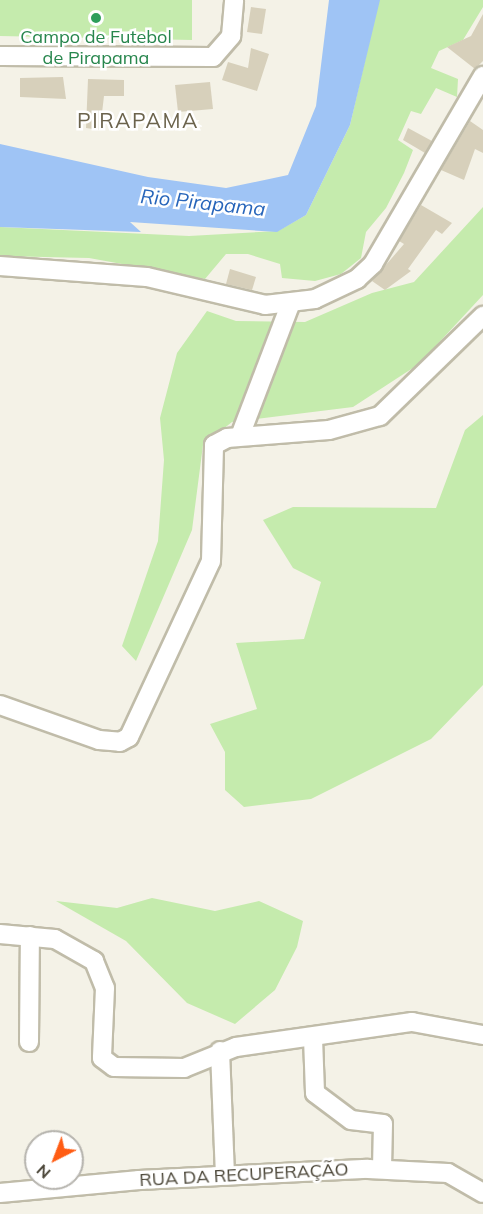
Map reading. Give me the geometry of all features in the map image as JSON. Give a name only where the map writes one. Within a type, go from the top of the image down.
[{"type":"street","points":[[0,56],[213,57],[231,36],[234,0]]},
{"type":"street","points":[[0,266],[109,272],[238,301],[290,305],[346,285],[373,264],[483,76]]},
{"type":"street","points":[[240,436],[290,305]]},
{"type":"street","points":[[0,705],[99,740],[120,742],[129,737],[211,561],[213,450],[222,439],[329,430],[380,416],[483,316]]},
{"type":"street","points":[[0,934],[30,936],[70,945],[94,961],[104,979],[101,1047],[106,1064],[184,1068],[220,1051],[412,1022],[483,1035]]},
{"type":"street","points":[[29,1042],[30,936]]},
{"type":"street","points":[[313,1038],[315,1093],[351,1120],[383,1124],[382,1169]]},
{"type":"street","points":[[220,1051],[225,1174]]},
{"type":"street","name":"RUA DA RECUPERAÇÃO","points":[[0,1193],[225,1174],[382,1169],[448,1173],[483,1193]]},
{"type":"green space","name":"Campo de Futebol de Pirapama","points":[[0,0],[192,0],[192,40],[0,36]]},
{"type":"green space","points":[[379,0],[483,0],[483,7],[463,40],[439,51],[431,68],[458,79],[457,97],[436,88],[421,114],[411,111],[398,140],[413,150],[404,173],[386,208],[366,232],[361,258],[341,274],[315,281],[282,278],[280,264],[248,254],[226,254],[205,279],[89,258],[0,256],[0,227],[189,236],[278,231],[306,215],[350,125]]},
{"type":"green space","points":[[483,207],[483,295],[419,364],[353,407],[232,422],[203,445],[192,530],[136,661],[122,646],[158,541],[164,460],[160,418],[177,353],[207,311],[236,321],[305,322],[372,293],[414,282]]},
{"type":"green space","points":[[483,415],[483,685],[431,739],[311,799],[244,807],[225,790],[225,752],[210,724],[257,709],[236,643],[304,639],[321,582],[293,568],[263,520],[293,507],[436,508],[465,430]]},
{"type":"green space","points":[[152,898],[215,911],[259,901],[303,921],[297,947],[275,990],[235,1024],[187,1003],[126,941],[56,901],[117,908]]},
{"type":"water","name":"Rio Pirapama","points":[[329,0],[380,0],[350,125],[306,215],[277,232],[130,222],[141,232],[0,227],[0,144],[148,177],[226,188],[288,175],[316,106]]},
{"type":"building","points":[[251,7],[266,9],[262,34],[247,32]]},
{"type":"building","points":[[483,14],[483,61],[475,69],[447,47],[471,36]]},
{"type":"building","points":[[251,48],[269,54],[257,91],[222,80],[228,62],[248,68]]},
{"type":"building","points":[[63,77],[66,99],[20,97],[20,78]]},
{"type":"building","points":[[88,79],[124,80],[124,96],[104,96],[100,130],[86,128]]},
{"type":"building","points":[[210,82],[213,109],[178,112],[175,85]]},
{"type":"building","points":[[470,121],[483,130],[483,153],[475,149],[464,180],[441,170]]},
{"type":"building","points":[[408,128],[432,141],[425,153],[403,140]]},
{"type":"building","points":[[421,205],[452,223],[442,234],[436,230],[408,269],[411,271],[385,290],[372,281],[404,244],[399,241]]},
{"type":"building","points":[[230,269],[256,277],[252,290],[226,284]]},
{"type":"place","name":"Campo de Futebol de Pirapama","points":[[96,18]]},
{"type":"district","name":"PIRAPAMA","points":[[138,120]]}]
